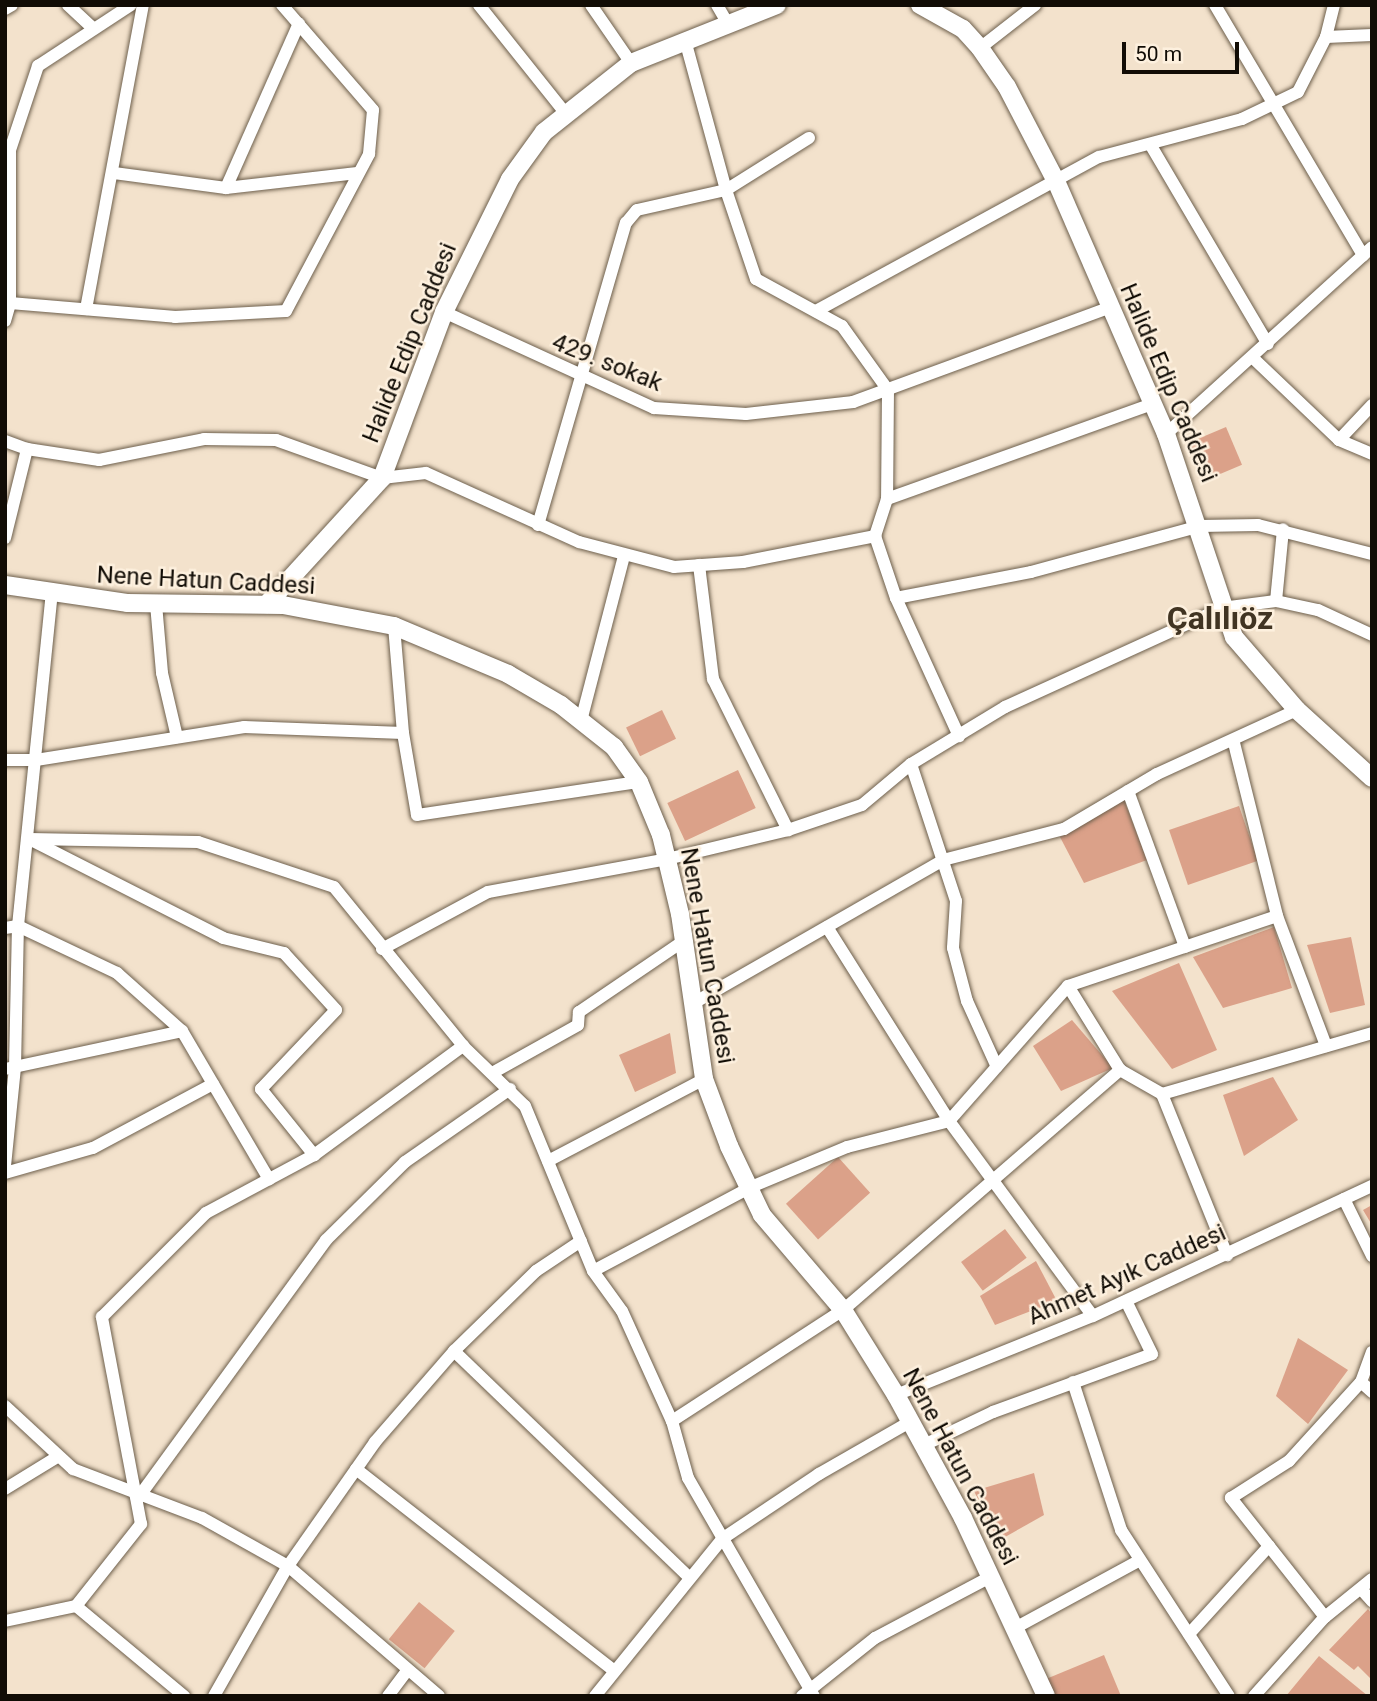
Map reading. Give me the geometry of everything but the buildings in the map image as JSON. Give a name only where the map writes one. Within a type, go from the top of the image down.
[{"type":"street","points":[[5,9],[12,5]]},
{"type":"street","points":[[68,5],[92,27]]},
{"type":"street","points":[[5,321],[10,303],[8,150],[38,66],[92,27],[131,5]]},
{"type":"street","points":[[86,309],[114,173],[143,5]]},
{"type":"street","points":[[10,303],[175,317],[286,311],[369,154],[373,110],[282,5]]},
{"type":"street","points":[[479,5],[566,114]]},
{"type":"street","points":[[591,5],[631,63]]},
{"type":"street","points":[[717,5],[727,22]]},
{"type":"street","name":"Halide Edip Caddesi","points":[[267,604],[382,478],[444,312],[510,180],[544,132],[631,63],[727,22],[777,5]]},
{"type":"street","name":"Halide Edip Caddesi","points":[[920,5],[963,29],[980,48],[1007,87],[1056,181],[1150,405],[1166,434],[1200,526],[1222,608],[1245,652],[1297,709],[1372,778]]},
{"type":"street","points":[[980,48],[1035,5]]},
{"type":"street","points":[[1166,434],[1254,358],[1368,251],[1215,5]]},
{"type":"street","points":[[816,311],[1099,157],[1242,119],[1298,92],[1326,37],[1334,5]]},
{"type":"street","points":[[226,188],[299,23]]},
{"type":"street","points":[[1326,37],[1372,35]]},
{"type":"street","points":[[685,40],[726,190],[756,279],[842,326],[888,390],[887,499],[875,536],[896,598],[959,736]]},
{"type":"street","points":[[538,525],[583,379],[626,223],[637,210],[726,190],[809,138]]},
{"type":"street","points":[[1150,144],[1268,344]]},
{"type":"street","points":[[114,173],[226,188],[357,173]]},
{"type":"street","name":"429. sokak","points":[[444,312],[583,379],[654,408],[746,414],[853,402],[1110,308]]},
{"type":"street","points":[[1254,358],[1339,440],[1372,454]]},
{"type":"street","points":[[887,499],[1150,405]]},
{"type":"street","points":[[1339,440],[1372,405]]},
{"type":"street","points":[[5,440],[27,449],[99,460],[204,439],[276,440],[382,478],[426,473],[538,525],[624,556],[674,567],[743,562],[875,536]]},
{"type":"street","points":[[5,538],[27,449]]},
{"type":"street","points":[[896,598],[1031,572],[1200,526],[1283,529],[1372,554]]},
{"type":"street","points":[[1276,601],[1283,529]]},
{"type":"street","points":[[581,721],[624,556]]},
{"type":"street","points":[[699,565],[713,678],[788,830]]},
{"type":"street","name":"Nene Hatun Caddesi","points":[[5,585],[156,604],[267,604],[394,626],[508,674],[581,721],[614,747],[639,782],[667,859],[704,1079],[729,1146],[751,1187],[762,1215],[843,1310],[896,1395],[908,1423],[937,1466],[1046,1696]]},
{"type":"street","points":[[5,1166],[10,1068],[12,927],[29,839],[52,593]]},
{"type":"street","points":[[382,949],[488,892],[667,859],[788,830],[862,805],[911,764],[1005,708],[1222,608],[1276,601],[1318,610],[1372,635]]},
{"type":"street","points":[[156,604],[162,673],[177,737]]},
{"type":"street","points":[[394,626],[403,733],[417,815],[639,782]]},
{"type":"street","points":[[692,1004],[943,860],[1064,829],[1128,791],[1234,743],[1297,709]]},
{"type":"street","points":[[5,760],[36,760],[244,727],[403,733]]},
{"type":"street","points":[[1234,743],[1277,916],[1325,1046]]},
{"type":"street","points":[[911,764],[956,901],[953,948],[967,1001],[997,1067]]},
{"type":"street","points":[[1128,791],[1185,947]]},
{"type":"street","points":[[29,839],[198,842],[277,865],[334,887],[463,1046],[494,1072],[525,1106],[593,1271],[622,1311],[672,1421],[688,1478],[809,1693],[875,1638],[990,1577]]},
{"type":"street","points":[[29,839],[223,938],[284,953],[310,981],[336,1010],[261,1089],[314,1155]]},
{"type":"street","points":[[593,1271],[751,1187],[847,1147],[949,1121],[1068,986],[1277,916]]},
{"type":"street","points":[[12,927],[117,973],[181,1031],[269,1179]]},
{"type":"street","points":[[827,927],[949,1121],[1093,1316]]},
{"type":"street","points":[[494,1072],[578,1025],[579,1012],[682,942]]},
{"type":"street","points":[[1068,986],[1120,1070],[1162,1094],[1227,1255]]},
{"type":"street","points":[[10,1068],[181,1031]]},
{"type":"street","points":[[1162,1094],[1372,1033]]},
{"type":"street","points":[[5,1621],[76,1606],[141,1524],[102,1317],[206,1213],[314,1155],[463,1046]]},
{"type":"street","points":[[672,1421],[843,1310],[990,1179],[1120,1070]]},
{"type":"street","points":[[548,1161],[704,1079]]},
{"type":"street","points":[[5,1173],[93,1148],[213,1084]]},
{"type":"street","points":[[138,1497],[326,1240],[405,1162],[510,1089]]},
{"type":"street","name":"Ahmet Ayık Caddesi","points":[[896,1395],[1093,1316],[1372,1186]]},
{"type":"street","points":[[1344,1199],[1372,1256]]},
{"type":"street","points":[[214,1696],[288,1566],[356,1469],[454,1351],[536,1272],[581,1241]]},
{"type":"street","points":[[922,1446],[993,1412],[1152,1354],[1126,1301]]},
{"type":"street","points":[[454,1351],[688,1576]]},
{"type":"street","points":[[1325,1617],[1231,1498],[1289,1461],[1361,1382],[1372,1352]]},
{"type":"street","points":[[1073,1382],[1121,1530],[1229,1696]]},
{"type":"street","points":[[1361,1382],[1372,1392]]},
{"type":"street","points":[[5,1405],[57,1457],[73,1469],[138,1497],[202,1518],[288,1566],[439,1696]]},
{"type":"street","points":[[595,1696],[688,1576],[722,1539],[818,1474],[908,1423]]},
{"type":"street","points":[[5,1489],[57,1457]]},
{"type":"street","points":[[356,1469],[615,1671]]},
{"type":"street","points":[[1189,1634],[1269,1546]]},
{"type":"street","points":[[1015,1628],[1140,1560]]},
{"type":"street","points":[[1254,1696],[1325,1617],[1362,1590],[1372,1578]]},
{"type":"street","points":[[1362,1590],[1372,1601]]},
{"type":"street","points":[[76,1606],[184,1696]]},
{"type":"street","points":[[388,1696],[407,1671]]},
{"type":"district","name":"Çalılıöz","points":[[1220,618]]}]
